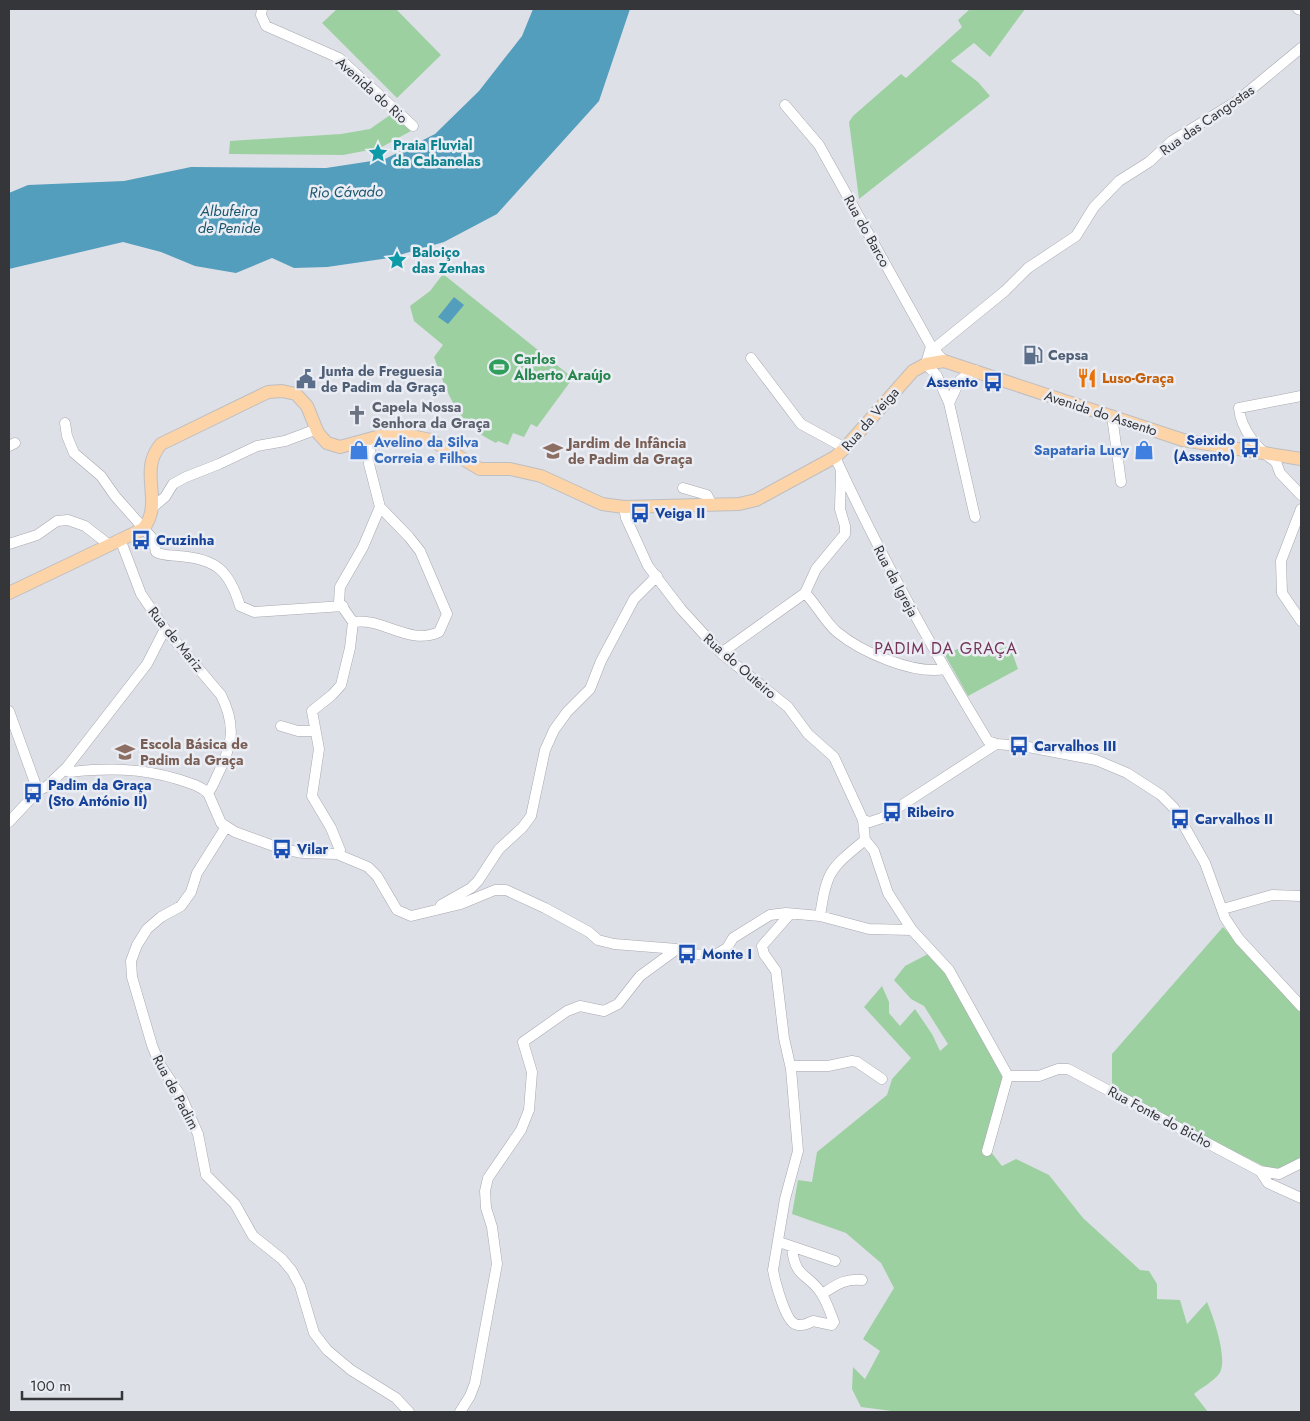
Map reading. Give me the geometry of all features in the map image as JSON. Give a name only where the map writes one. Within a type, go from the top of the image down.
[{"type":"main road","name":"Rua da Veiga","points":[[317,429],[327,443],[340,447],[371,439],[396,436],[431,440],[480,469],[510,469],[542,476],[602,504],[624,507],[739,504],[756,500],[835,457],[846,448],[912,371],[926,364],[944,361]]},
{"type":"main road","name":"Avenida do Assento","points":[[944,361],[1184,440],[1301,459]]},
{"type":"main road","points":[[9,593],[114,541],[143,529],[150,520],[153,507],[149,467],[153,453],[161,444],[268,392],[282,391],[296,394],[307,406],[317,429]]},
{"type":"street","name":"Avenida do Rio","points":[[262,9],[261,15],[266,26],[339,58],[412,126]]},
{"type":"street","name":"Rua das Cangostas","points":[[933,347],[1005,292],[1028,268],[1076,236],[1094,207],[1119,181],[1148,162],[1172,141],[1236,101],[1301,48]]},
{"type":"street","name":"Rua do Barco","points":[[783,109],[798,119],[819,144],[933,347],[944,361]]},
{"type":"street","points":[[933,347],[926,364],[937,376],[949,404],[975,517]]},
{"type":"street","points":[[751,358],[801,424],[846,448]]},
{"type":"street","points":[[949,404],[960,380],[975,370]]},
{"type":"street","points":[[937,376],[951,380],[960,380]]},
{"type":"street","points":[[1301,396],[1239,408],[1245,430],[1262,453],[1276,462],[1280,473],[1301,495]]},
{"type":"street","points":[[1112,416],[1120,482]]},
{"type":"street","points":[[65,423],[67,436],[74,453],[101,476],[153,539],[156,552],[214,564],[233,583],[240,606],[254,612],[343,606]]},
{"type":"street","points":[[153,507],[165,497],[173,484],[186,477],[257,446],[285,440],[317,429]]},
{"type":"street","points":[[353,622],[372,622],[411,636],[432,635],[439,632],[447,614],[420,552],[409,536],[380,507],[369,464],[371,439]]},
{"type":"street","name":"Rua da Igreja","points":[[835,457],[869,531],[945,670],[988,741],[996,744]]},
{"type":"street","points":[[721,653],[805,593],[816,569],[845,534],[845,526],[840,509],[842,471]]},
{"type":"street","points":[[683,488],[707,495],[712,505]]},
{"type":"street","points":[[337,854],[340,850],[332,828],[312,796],[319,748],[312,711],[341,685],[350,648],[353,622],[339,602],[340,587],[363,547],[380,507]]},
{"type":"street","name":"Rua do Outeiro","points":[[624,507],[626,518],[648,566],[681,609],[721,653],[788,708],[808,734],[828,750],[839,766],[863,820],[866,840],[874,851],[888,893],[912,930],[949,970],[1008,1076]]},
{"type":"street","points":[[1301,509],[1281,561],[1282,592],[1301,621]]},
{"type":"street","points":[[9,544],[37,535],[57,520],[68,520],[114,541]]},
{"type":"street","name":"Rua de Mariz","points":[[114,541],[141,594],[165,629],[221,695],[227,708],[232,729],[230,744],[226,758],[208,793]]},
{"type":"street","points":[[429,911],[470,888],[478,881],[499,848],[522,828],[531,816],[545,750],[554,730],[567,712],[590,689],[601,661],[634,599],[656,576]]},
{"type":"street","points":[[805,593],[819,607],[836,631],[846,638],[899,665],[930,671],[945,670]]},
{"type":"street","points":[[9,822],[38,791],[47,786],[64,770],[147,664],[165,629]]},
{"type":"street","points":[[9,712],[38,791]]},
{"type":"street","points":[[281,726],[298,731],[315,732]]},
{"type":"street","points":[[863,820],[870,822],[882,818],[996,744],[1023,746],[1096,760],[1127,773],[1161,796],[1174,808],[1205,862],[1225,918],[1239,940],[1301,1006]]},
{"type":"street","points":[[64,770],[70,772],[134,769],[200,786],[208,793],[221,823],[235,832],[282,849],[302,853],[337,854],[368,867],[377,876],[396,910],[402,914],[412,916],[461,904],[495,890],[506,890],[545,908],[598,940],[614,944],[677,949],[687,954],[715,955],[727,948],[734,938],[770,915],[820,916],[869,930],[912,930]]},
{"type":"street","name":"Rua de Padim","points":[[226,826],[197,873],[191,892],[181,906],[147,928],[137,945],[131,961],[132,977],[152,1045],[159,1063],[182,1098],[198,1134],[206,1175],[235,1204],[253,1236],[282,1260],[292,1271],[300,1286],[314,1333],[327,1350],[345,1365],[396,1398],[409,1412]]},
{"type":"street","points":[[820,916],[828,875],[840,861],[866,840]]},
{"type":"street","points":[[1223,909],[1272,895],[1301,896]]},
{"type":"street","points":[[790,914],[762,946],[764,954],[776,971],[784,1038],[791,1066],[798,1151],[785,1199],[773,1270],[775,1282],[790,1321],[796,1325],[813,1321],[832,1325],[834,1322],[829,1307],[822,1294],[800,1274],[792,1248]]},
{"type":"street","points":[[460,1412],[470,1396],[475,1383],[497,1264],[492,1227],[486,1208],[485,1191],[488,1178],[521,1130],[528,1110],[532,1072],[523,1042],[567,1011],[580,1006],[604,1011],[618,1004],[640,976],[677,949]]},
{"type":"street","points":[[791,1066],[828,1066],[852,1061],[857,1062],[882,1079]]},
{"type":"street","name":"Rua Fonte do Bicho","points":[[1008,1076],[1038,1076],[1058,1069],[1068,1069],[1260,1171],[1268,1183],[1301,1198]]},
{"type":"street","points":[[987,1151],[1008,1076]]},
{"type":"street","points":[[1260,1171],[1279,1174],[1301,1164]]},
{"type":"street","points":[[779,1242],[792,1248],[835,1261]]},
{"type":"street","points":[[822,1294],[843,1281],[862,1280]]},
{"type":"green space","points":[[337,9],[396,9],[441,55],[397,98],[322,23]]},
{"type":"green space","points":[[970,9],[1025,9],[990,57],[974,43],[951,61],[978,82],[990,96],[859,199],[849,122],[853,116],[901,74],[906,78],[962,27],[958,20]]},
{"type":"green space","points":[[393,113],[411,131],[380,148],[343,155],[229,154],[230,141],[341,134],[370,129]]},
{"type":"green space","name":"Carlos Alberto Araújo","points":[[443,274],[573,378],[537,427],[531,424],[524,437],[513,433],[508,445],[498,441],[496,443],[483,435],[463,417],[449,396],[434,357],[443,345],[414,321],[410,306],[430,291]]},
{"type":"green space","points":[[976,640],[985,657],[1006,646],[1010,647],[1018,669],[968,696],[945,655]]},
{"type":"green space","points":[[1223,927],[1301,1010],[1301,1163],[1279,1174],[1112,1090],[1112,1054]]},
{"type":"green space","points":[[928,954],[943,970],[1005,1075],[991,1152],[1002,1166],[1016,1159],[1049,1175],[1083,1218],[1140,1270],[1149,1271],[1157,1284],[1157,1299],[1180,1300],[1187,1324],[1207,1302],[1219,1338],[1222,1359],[1222,1367],[1217,1377],[1194,1394],[1208,1412],[899,1412],[861,1407],[852,1389],[853,1367],[865,1379],[880,1351],[863,1339],[894,1288],[881,1263],[846,1233],[792,1214],[798,1180],[812,1182],[817,1152],[887,1095],[892,1079],[911,1058],[864,1007],[882,986],[889,1002],[889,1013],[900,1026],[915,1009],[932,1034],[940,1051],[948,1044],[924,1006],[911,999],[894,980],[905,966]]},
{"type":"water","name":"Albufeira de Penide","points":[[533,9],[630,9],[599,101],[497,214],[444,242],[389,258],[327,267],[294,268],[272,258],[236,273],[195,266],[161,252],[123,242],[9,269],[9,193],[28,185],[124,181],[191,167],[326,168],[385,159],[435,134],[479,91],[522,36]]},
{"type":"water","points":[[454,297],[464,305],[448,324],[438,317]]},
{"type":"place","name":"Praia Fluvial da Cabanelas","points":[[378,153]]},
{"type":"place","name":"Baloiço das Zenhas","points":[[397,260]]},
{"type":"place","name":"Cepsa","points":[[1033,355]]},
{"type":"place","name":"Carlos Alberto Araújo","points":[[499,367]]},
{"type":"place","name":"Luso-Graça","points":[[1087,378]]},
{"type":"place","name":"Junta de Freguesia de Padim da Graça","points":[[306,379]]},
{"type":"place","name":"Assento","points":[[993,382]]},
{"type":"place","name":"Capela Nossa Senhora da Graça","points":[[357,415]]},
{"type":"place","name":"Seixido (Assento)","points":[[1250,448]]},
{"type":"place","name":"Avelino da Silva Correia e Filhos","points":[[359,450]]},
{"type":"place","name":"Sapataria Lucy","points":[[1144,450]]},
{"type":"place","name":"Jardim de Infância de Padim da Graça","points":[[553,451]]},
{"type":"place","name":"Veiga II","points":[[640,513]]},
{"type":"place","name":"Cruzinha","points":[[141,540]]},
{"type":"place","name":"Carvalhos III","points":[[1019,746]]},
{"type":"place","name":"Escola Básica de Padim da Graça","points":[[125,752]]},
{"type":"place","name":"Padim da Graça (Sto António II)","points":[[33,793]]},
{"type":"place","name":"Ribeiro","points":[[892,812]]},
{"type":"place","name":"Carvalhos II","points":[[1180,819]]},
{"type":"place","name":"Vilar","points":[[282,849]]},
{"type":"place","name":"Monte I","points":[[687,954]]},
{"type":"district","name":"PADIM DA GRAÇA","points":[[946,648]]},
{"type":"water label","name":"Rio Cávado","points":[[346,192]]}]
